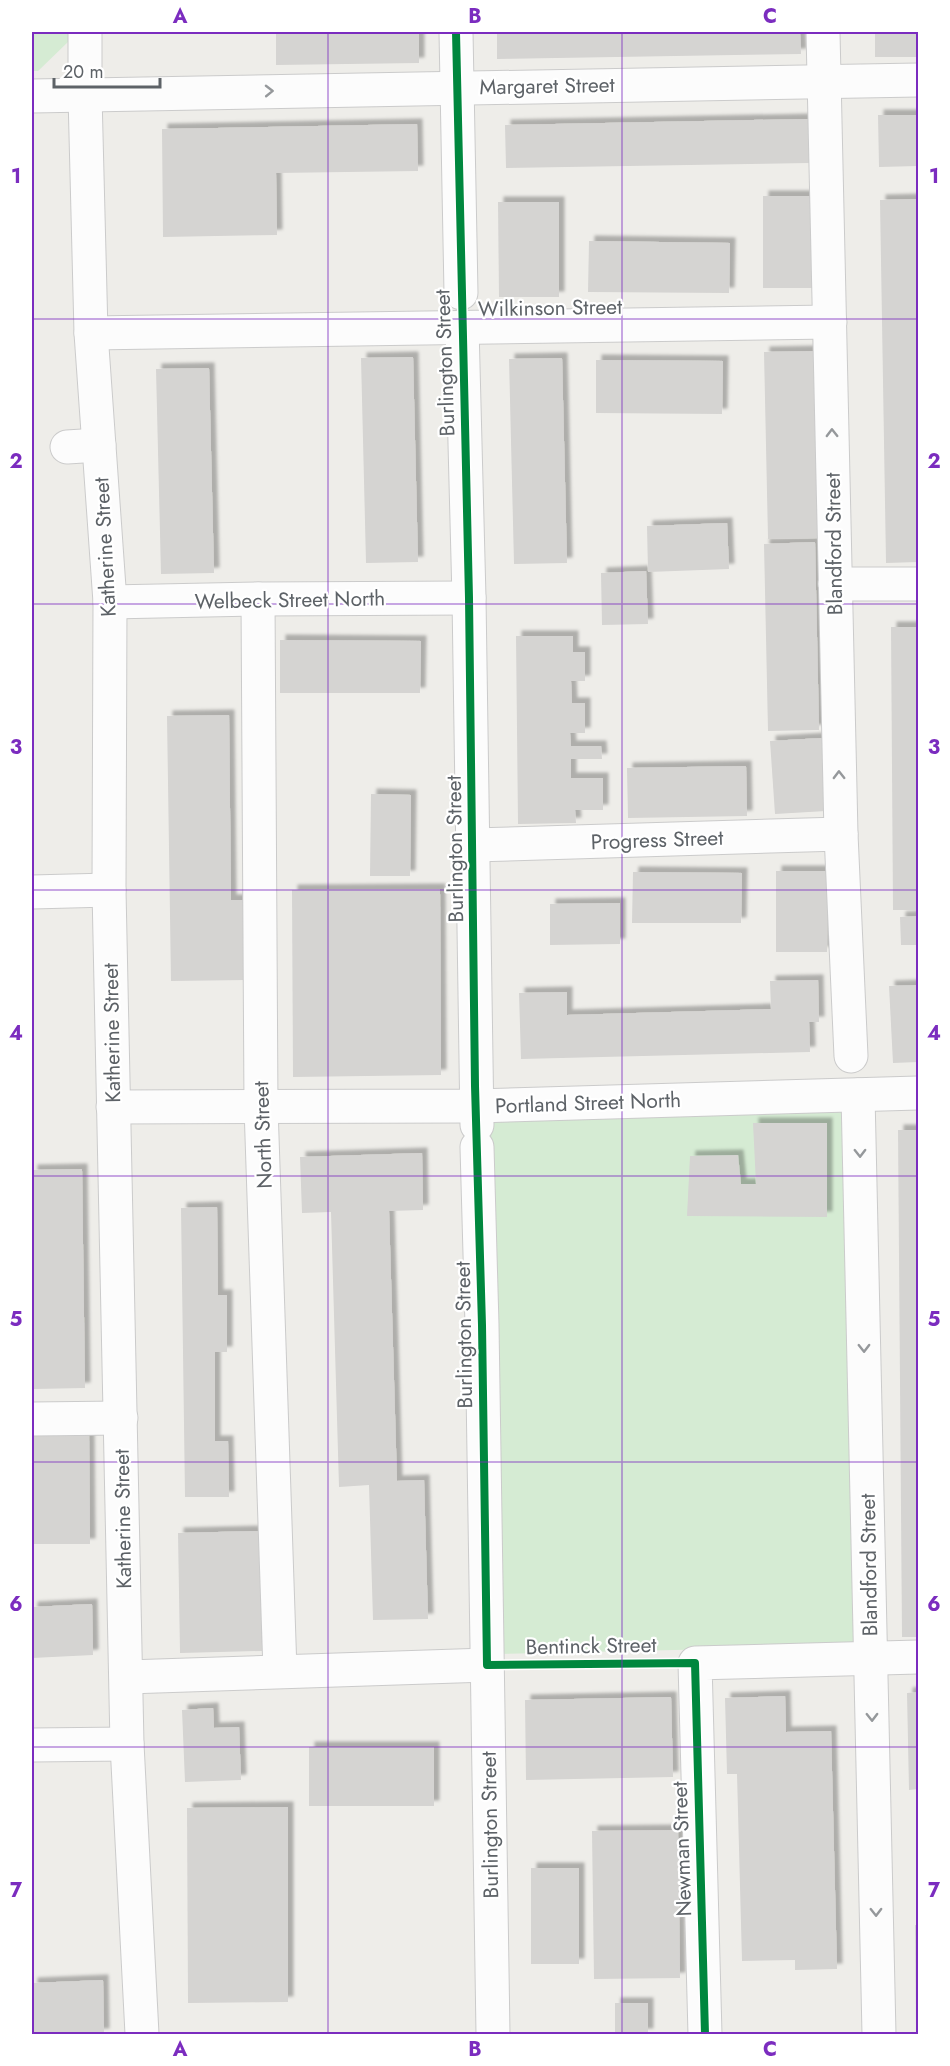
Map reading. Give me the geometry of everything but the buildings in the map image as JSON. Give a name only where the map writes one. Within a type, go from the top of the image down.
[{"type":"street","name":"Katherine Street","points":[[86,32],[85,95],[91,333],[83,446],[110,602],[109,890],[113,1107],[128,1744],[142,2034]]},
{"type":"street","name":"Burlington Street","points":[[456,32],[461,293]]},
{"type":"street","name":"Blandford Street","points":[[823,32],[841,834],[851,1056]]},
{"type":"street","name":"Margaret Street","points":[[32,96],[918,80]]},
{"type":"street","name":"Wilkinson Street","points":[[91,333],[830,322]]},
{"type":"street","name":"Burlington Street","points":[[462,327],[469,598],[494,2034]]},
{"type":"street","points":[[835,584],[918,584]]},
{"type":"street","name":"Welbeck Street North","points":[[110,602],[469,598]]},
{"type":"street","name":"North Street","points":[[258,599],[261,1107],[280,1671]]},
{"type":"street","name":"Progress Street","points":[[473,845],[841,834]]},
{"type":"street","points":[[32,892],[109,890]]},
{"type":"street","name":"Portland Street North","points":[[113,1107],[261,1107],[477,1126],[858,1095],[918,1093]]},
{"type":"street","name":"Blandford Street","points":[[858,1095],[879,2034]]},
{"type":"street","points":[[32,1419],[121,1418]]},
{"type":"street","points":[[871,1658],[918,1657]]},
{"type":"street","name":"Newman Street","points":[[705,2034],[695,1663],[871,1658]]},
{"type":"street","points":[[127,1677],[487,1665]]},
{"type":"street","points":[[32,1745],[128,1744]]},
{"type":"green space","points":[[32,32],[69,32],[69,41],[38,71],[32,71]]},
{"type":"green space","points":[[848,1104],[858,1646],[497,1654],[487,1105]]},
{"type":"cycle path","name":"Bentinck Street","points":[[456,32],[469,598],[475,1086],[482,1325],[487,1665],[695,1663],[705,2034]]}]
